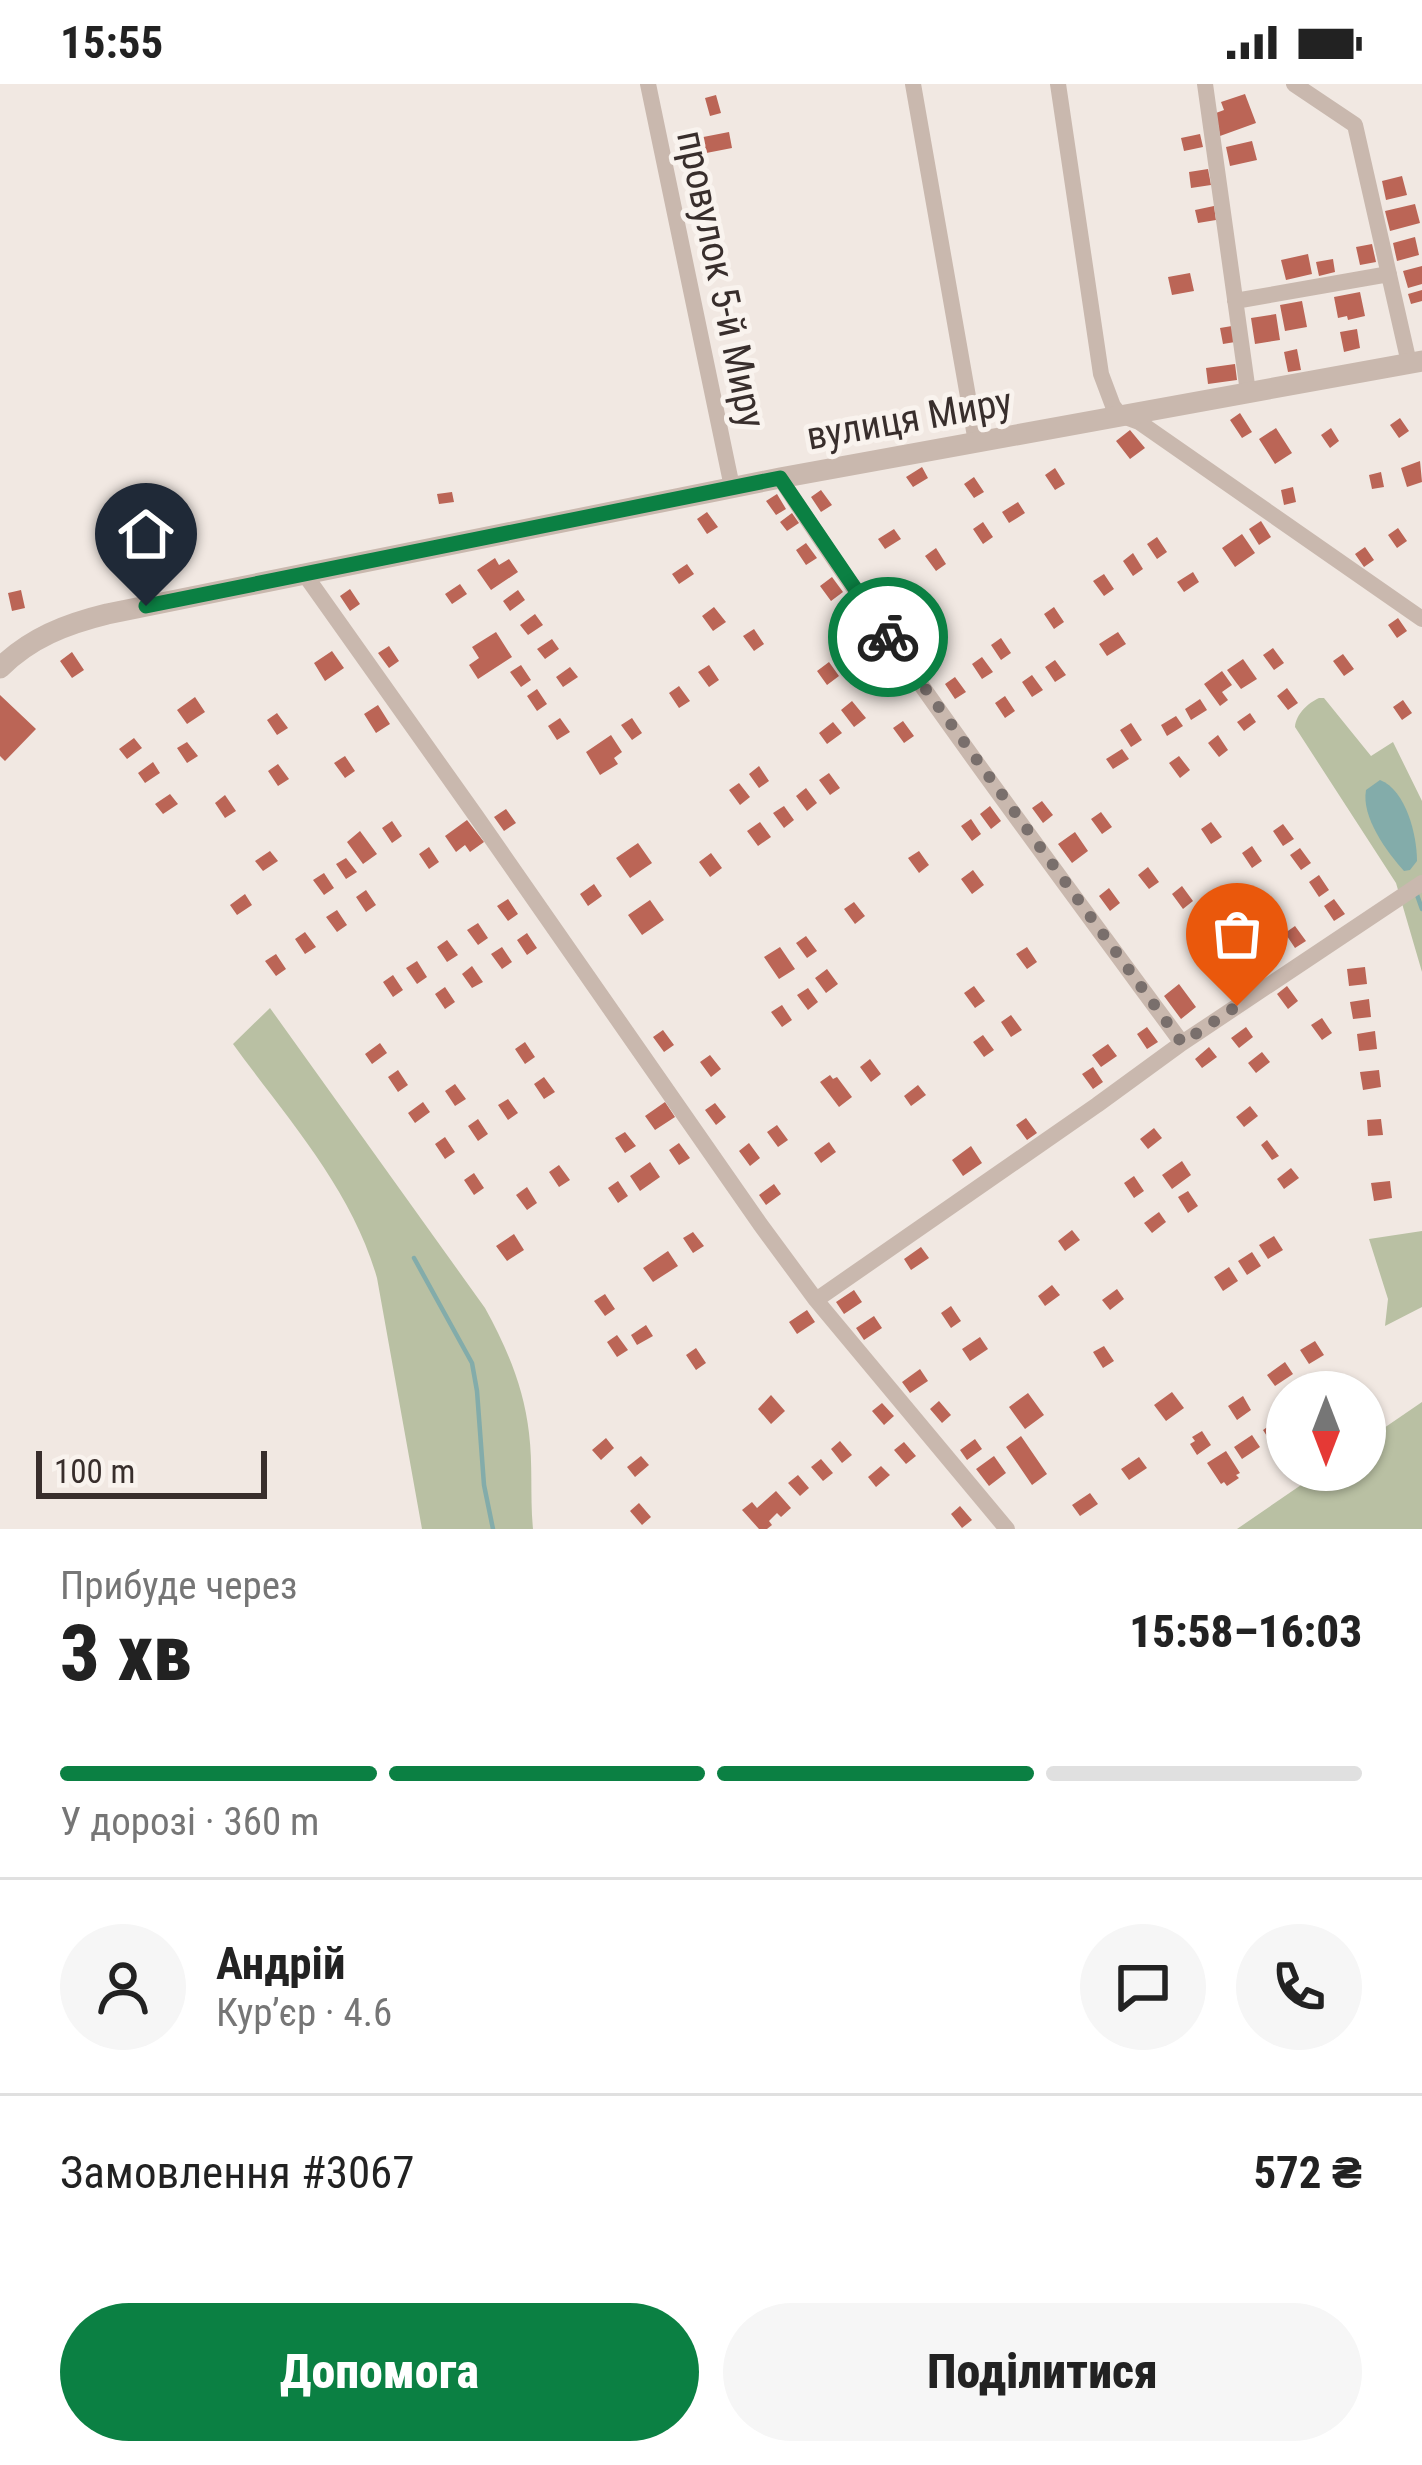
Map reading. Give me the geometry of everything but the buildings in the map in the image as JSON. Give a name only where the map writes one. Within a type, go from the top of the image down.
[{"type":"street","name":"провулок 5-й Миру","points":[[648,84],[732,488]]},
{"type":"street","points":[[913,84],[976,442]]},
{"type":"street","points":[[1058,84],[1101,374],[1120,415],[1139,422],[1422,619]]},
{"type":"street","points":[[1205,84],[1248,392]]},
{"type":"street","points":[[1294,84],[1355,125],[1416,362]]},
{"type":"street","points":[[1234,301],[1390,274]]},
{"type":"street","name":"вулиця Миру","points":[[0,668],[30,643],[64,626],[107,614],[780,478],[1416,362]]},
{"type":"street","points":[[780,478],[935,703],[1182,1043]]},
{"type":"street","points":[[303,572],[760,1224],[816,1300],[1006,1529]]},
{"type":"street","points":[[816,1300],[1182,1043],[1422,883]]},
{"type":"green space","points":[[1324,698],[1371,756],[1393,742],[1422,801],[1422,972],[1396,883],[1295,727],[1303,710]]},
{"type":"green space","points":[[270,1008],[493,1323],[527,1416],[533,1529],[422,1529],[377,1278],[366,1245],[316,1155],[233,1044]]},
{"type":"green space","points":[[1422,1231],[1422,1307],[1385,1326],[1388,1299],[1369,1239]]},
{"type":"green space","points":[[1422,1402],[1422,1529],[1237,1529],[1292,1491],[1386,1491],[1386,1427]]},
{"type":"water","points":[[1380,780],[1397,793],[1408,814],[1417,861],[1410,870],[1404,871],[1390,854],[1367,811],[1366,790]]},
{"type":"waterway","points":[[1417,895],[1422,909]]},
{"type":"waterway","points":[[414,1258],[472,1363],[493,1529]]},
{"type":"way so far","points":[[888,637],[1182,1043],[1237,1006]]},
{"type":"route","points":[[146,606],[780,478],[888,637]]}]
